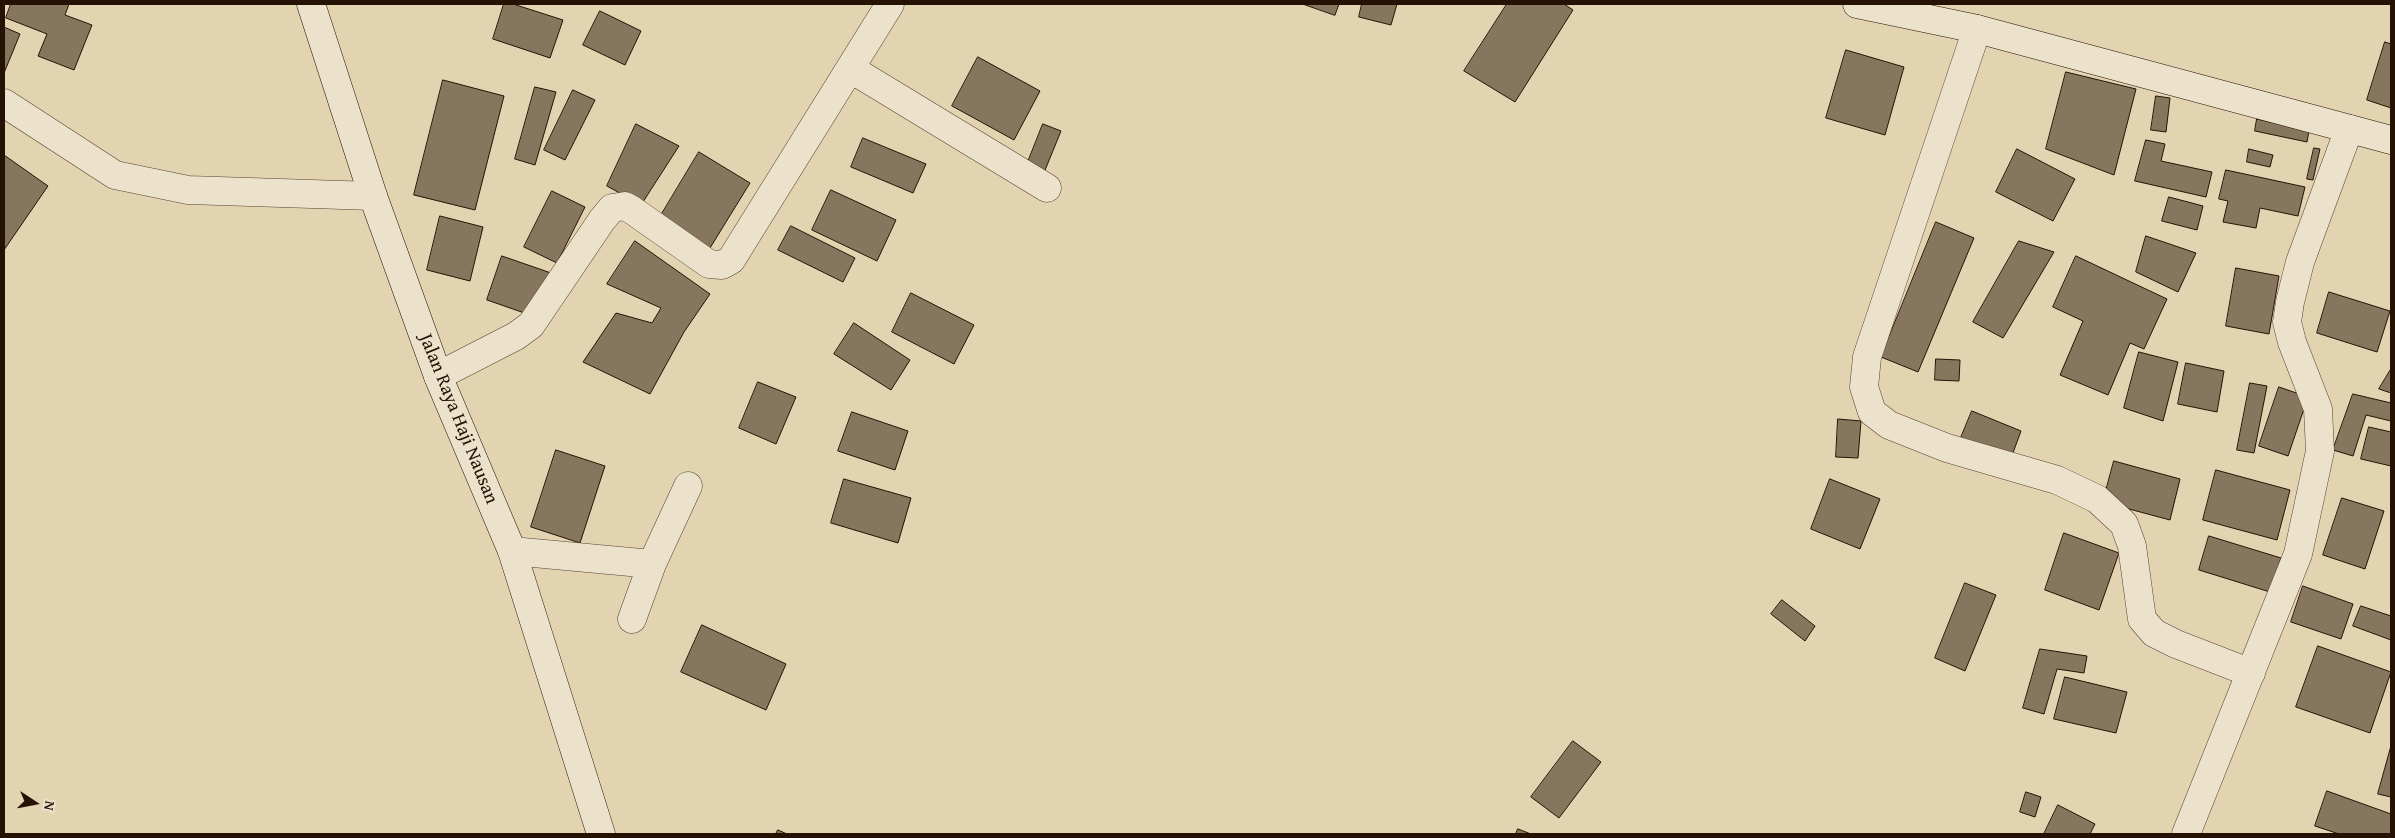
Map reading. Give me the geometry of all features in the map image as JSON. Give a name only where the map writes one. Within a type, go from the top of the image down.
[{"type":"street","name":"Jalan Raya Haji Nausan","points":[[311,4],[373,196],[438,376],[512,551],[601,834]]},
{"type":"street","points":[[438,376],[516,336],[531,325],[612,208],[625,206],[632,210],[710,264],[722,265],[731,260],[890,4]]},
{"type":"street","points":[[1857,4],[1977,30],[2391,140]]},
{"type":"street","points":[[1977,30],[1866,357],[1864,387],[1872,412],[1889,425],[1947,448],[2057,480],[2097,499],[2124,524],[2132,546],[2142,619],[2154,633],[2176,644],[2251,673]]},
{"type":"street","points":[[851,69],[1047,188]]},
{"type":"street","points":[[4,103],[115,175],[188,190],[373,196]]},
{"type":"street","points":[[2186,834],[2298,554],[2320,451],[2318,409],[2292,342],[2287,322],[2300,262],[2349,129]]},
{"type":"street","points":[[632,619],[652,564],[688,486]]},
{"type":"street","points":[[512,551],[652,564]]},
{"type":"building","points":[[11,4],[69,4],[65,15],[92,25],[74,70],[38,56],[47,34],[6,18]]},
{"type":"building","points":[[504,4],[513,4],[563,20],[550,58],[493,39]]},
{"type":"building","points":[[1303,4],[1339,4],[1335,15]]},
{"type":"building","points":[[1362,4],[1397,4],[1391,25],[1359,17]]},
{"type":"building","points":[[1507,4],[1564,4],[1573,10],[1515,102],[1464,71]]},
{"type":"building","points":[[600,11],[641,31],[625,65],[583,45]]},
{"type":"building","points":[[4,27],[20,34],[4,73]]},
{"type":"building","points":[[2385,42],[2391,44],[2391,108],[2367,100]]},
{"type":"building","points":[[1846,50],[1904,67],[1885,135],[1826,118]]},
{"type":"building","points":[[978,57],[1040,91],[1014,140],[952,106]]},
{"type":"building","points":[[2066,72],[2136,89],[2114,175],[2046,149]]},
{"type":"building","points":[[443,80],[504,96],[475,210],[414,195]]},
{"type":"building","points":[[535,87],[556,92],[535,165],[515,159]]},
{"type":"building","points":[[573,90],[595,100],[565,160],[544,150]]},
{"type":"building","points":[[2156,96],[2170,98],[2166,132],[2151,130]]},
{"type":"building","points":[[2257,119],[2309,131],[2307,142],[2255,131]]},
{"type":"building","points":[[636,124],[679,146],[641,205],[607,186]]},
{"type":"building","points":[[1043,124],[1061,131],[1041,180],[1024,172]]},
{"type":"building","points":[[863,138],[926,164],[913,193],[851,167]]},
{"type":"building","points":[[2146,140],[2165,144],[2161,161],[2212,172],[2206,197],[2135,181]]},
{"type":"building","points":[[2314,148],[2320,149],[2313,180],[2307,179]]},
{"type":"building","points":[[2017,149],[2075,179],[2053,221],[1996,192]]},
{"type":"building","points":[[2249,149],[2273,155],[2270,167],[2247,162]]},
{"type":"building","points":[[699,152],[750,183],[710,248],[660,217]]},
{"type":"building","points":[[4,155],[48,186],[4,250]]},
{"type":"building","points":[[2226,170],[2305,187],[2298,216],[2260,208],[2256,228],[2223,222],[2228,201],[2219,199]]},
{"type":"building","points":[[831,190],[896,220],[877,261],[812,230]]},
{"type":"building","points":[[552,191],[585,207],[557,263],[524,247]]},
{"type":"building","points":[[2169,197],[2203,206],[2197,230],[2162,221]]},
{"type":"building","points":[[440,216],[483,227],[470,281],[427,270]]},
{"type":"building","points":[[1936,222],[1974,238],[1918,372],[1881,357]]},
{"type":"building","points":[[791,226],[855,258],[843,282],[778,250]]},
{"type":"building","points":[[2146,236],[2196,253],[2178,292],[2136,272]]},
{"type":"building","points":[[635,241],[710,294],[684,332],[650,394],[583,362],[616,313],[652,323],[661,308],[607,284]]},
{"type":"building","points":[[2019,241],[2054,252],[2003,338],[1973,322]]},
{"type":"building","points":[[502,256],[551,273],[536,317],[487,300]]},
{"type":"building","points":[[2076,256],[2167,299],[2144,349],[2130,343],[2108,395],[2060,375],[2083,321],[2053,307]]},
{"type":"building","points":[[2236,268],[2279,276],[2269,334],[2226,326]]},
{"type":"building","points":[[2329,292],[2390,311],[2377,352],[2317,333]]},
{"type":"building","points":[[911,293],[974,325],[954,364],[892,332]]},
{"type":"building","points":[[854,323],[910,360],[891,390],[834,354]]},
{"type":"building","points":[[2139,352],[2178,362],[2163,421],[2124,408]]},
{"type":"building","points":[[1936,359],[1960,360],[1959,381],[1935,380]]},
{"type":"building","points":[[2186,363],[2224,371],[2217,412],[2178,404]]},
{"type":"building","points":[[2391,369],[2391,393],[2379,389]]},
{"type":"building","points":[[758,382],[796,397],[776,444],[739,428]]},
{"type":"building","points":[[2250,383],[2267,386],[2254,453],[2237,450]]},
{"type":"building","points":[[2279,387],[2308,397],[2288,456],[2259,446]]},
{"type":"building","points":[[2353,394],[2391,403],[2391,421],[2366,415],[2353,456],[2333,450]]},
{"type":"building","points":[[1972,411],[2021,431],[2010,461],[1960,440]]},
{"type":"building","points":[[852,412],[908,431],[895,470],[838,451]]},
{"type":"building","points":[[1838,419],[1861,421],[1858,458],[1836,457]]},
{"type":"building","points":[[2369,427],[2391,432],[2391,466],[2361,459]]},
{"type":"building","points":[[556,450],[605,466],[580,543],[531,527]]},
{"type":"building","points":[[2114,461],[2180,479],[2170,520],[2103,502]]},
{"type":"building","points":[[2216,470],[2290,490],[2277,540],[2203,520]]},
{"type":"building","points":[[844,479],[911,498],[898,543],[831,523]]},
{"type":"building","points":[[1830,479],[1880,499],[1860,549],[1811,529]]},
{"type":"building","points":[[2342,498],[2384,511],[2365,569],[2323,555]]},
{"type":"building","points":[[2064,533],[2119,553],[2099,610],[2045,590]]},
{"type":"building","points":[[2209,536],[2281,558],[2270,592],[2199,570]]},
{"type":"building","points":[[1965,583],[1996,595],[1965,671],[1935,658]]},
{"type":"building","points":[[2303,586],[2353,604],[2341,639],[2291,622]]},
{"type":"building","points":[[1782,600],[1815,626],[1805,641],[1771,614]]},
{"type":"building","points":[[2361,606],[2391,616],[2391,640],[2353,626]]},
{"type":"building","points":[[702,625],[786,664],[766,710],[681,672]]},
{"type":"building","points":[[2318,646],[2391,672],[2370,733],[2296,707]]},
{"type":"building","points":[[2040,649],[2087,656],[2084,673],[2057,669],[2044,714],[2023,708]]},
{"type":"building","points":[[2065,677],[2127,692],[2116,733],[2054,719]]},
{"type":"building","points":[[1573,741],[1601,762],[1559,818],[1531,797]]},
{"type":"building","points":[[2391,746],[2391,797],[2378,794]]},
{"type":"building","points":[[2327,791],[2391,814],[2391,834],[2339,834],[2315,826]]},
{"type":"building","points":[[2026,792],[2041,797],[2035,817],[2020,812]]},
{"type":"building","points":[[2058,805],[2095,824],[2090,834],[2044,834]]},
{"type":"building","points":[[1518,829],[1531,834],[1516,834]]},
{"type":"building","points":[[778,830],[787,834],[776,834]]}]
